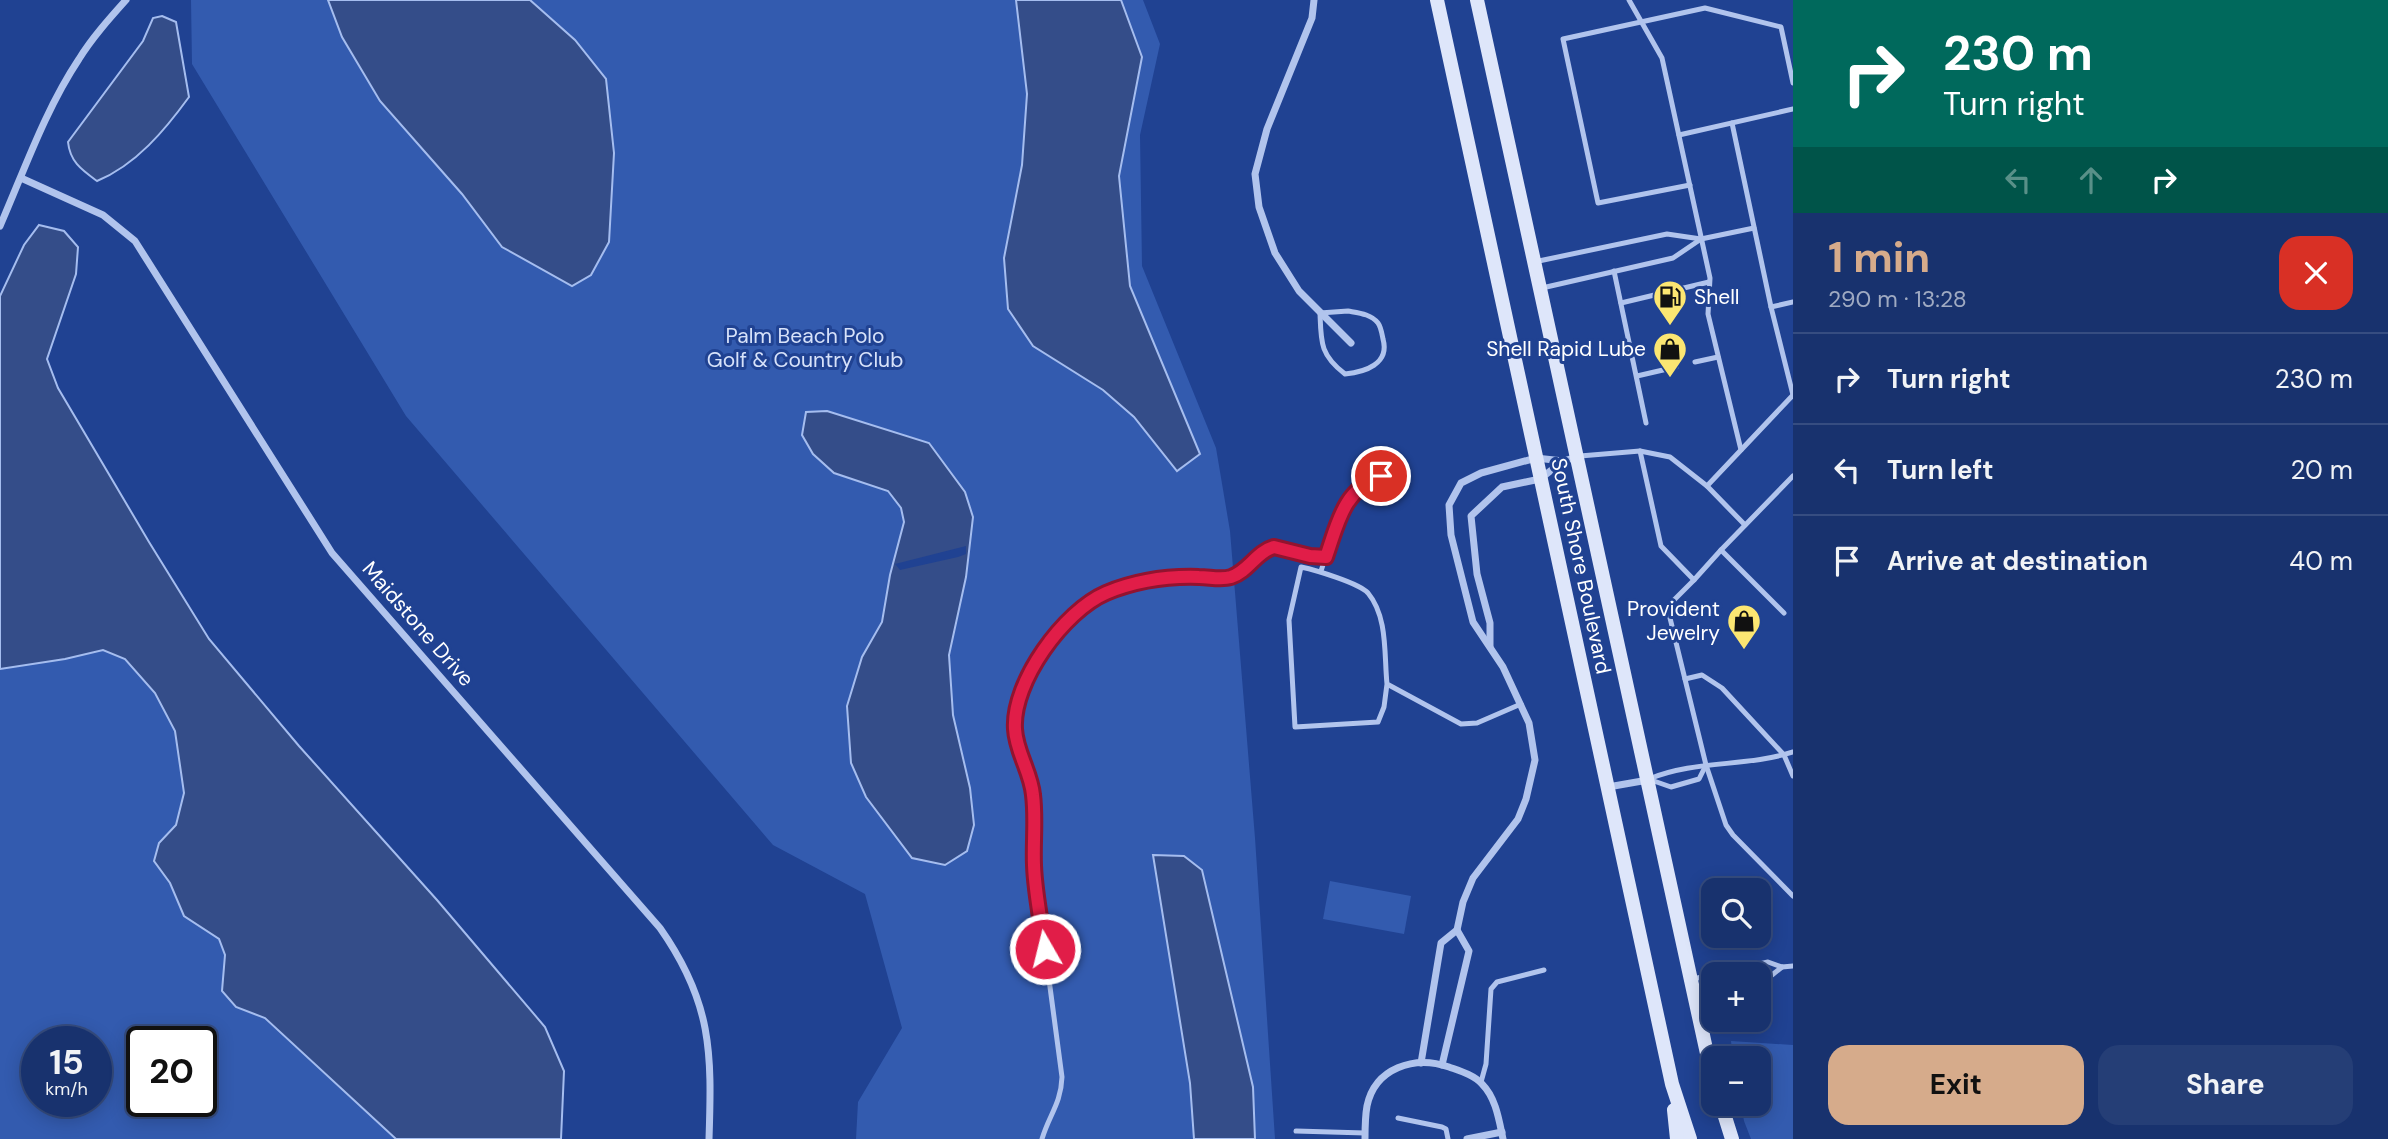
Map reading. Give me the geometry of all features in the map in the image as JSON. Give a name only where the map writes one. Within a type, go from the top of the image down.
[{"type":"street","points":[[0,226],[57,97],[78,60],[103,25],[126,0]]},
{"type":"street","points":[[1314,0],[1312,18],[1267,129],[1255,174],[1259,207],[1275,253],[1299,291],[1351,344]]},
{"type":"street","name":"South Shore Boulevard","points":[[1437,0],[1672,1084],[1690,1139]]},
{"type":"street","name":"South Shore Boulevard","points":[[1477,0],[1534,262],[1570,459],[1648,779],[1705,1046]]},
{"type":"street","name":"Maidstone Drive","points":[[21,178],[103,215],[135,241],[332,553],[667,938],[685,967],[702,1013],[711,1070],[709,1139]]},
{"type":"street","points":[[1421,1063],[1441,943],[1457,930],[1463,902],[1474,878],[1518,819],[1526,799],[1535,760],[1530,723],[1503,667],[1473,622],[1451,535],[1449,505],[1461,483],[1481,473],[1535,457],[1570,459]]},
{"type":"street","points":[[1490,647],[1490,623],[1477,574],[1471,516],[1502,487],[1541,480],[1570,459]]},
{"type":"street","points":[[1608,788],[1648,779]]},
{"type":"street","points":[[1443,1065],[1469,951],[1457,930]]},
{"type":"street","points":[[1365,1136],[1367,1105],[1373,1090],[1394,1069],[1410,1062],[1443,1065],[1482,1082],[1497,1110],[1503,1136],[1468,1139]]},
{"type":"street","points":[[1672,1084],[1677,1139]]},
{"type":"street","points":[[1725,1116],[1732,1139]]},
{"type":"lane","points":[[1629,0],[1662,58],[1709,282],[1708,314],[1741,450]]},
{"type":"lane","points":[[1690,185],[1598,203],[1563,39],[1705,8],[1781,27],[1793,83]]},
{"type":"lane","points":[[1679,135],[1793,109]]},
{"type":"lane","points":[[1707,486],[1793,395],[1771,307],[1732,123]]},
{"type":"lane","points":[[1534,262],[1667,234],[1701,239],[1754,228]]},
{"type":"lane","points":[[1538,288],[1673,258],[1701,239]]},
{"type":"lane","points":[[1614,271],[1646,423]]},
{"type":"lane","points":[[1621,303],[1709,282]]},
{"type":"lane","points":[[1771,307],[1793,302]]},
{"type":"lane","points":[[1348,311],[1367,315],[1379,324],[1385,346],[1379,363],[1363,372],[1345,374],[1331,364],[1321,344],[1320,313],[1348,311]]},
{"type":"lane","points":[[1695,362],[1718,357]]},
{"type":"lane","points":[[1637,376],[1676,367]]},
{"type":"lane","points":[[1570,459],[1640,451],[1670,457],[1707,486],[1745,525]]},
{"type":"lane","points":[[1640,451],[1661,546],[1694,580]]},
{"type":"lane","points":[[1321,571],[1341,512],[1355,491],[1367,481],[1395,471]]},
{"type":"lane","points":[[1793,476],[1672,602],[1670,618],[1706,765],[1726,825],[1793,896]]},
{"type":"lane","points":[[1042,1139],[1059,1101],[1062,1077],[1034,867],[1034,798],[1015,728],[1022,689],[1029,673],[1041,654],[1074,615],[1087,603],[1107,593],[1148,581],[1228,578],[1240,573],[1257,556],[1274,547],[1326,557]]},
{"type":"lane","points":[[1721,550],[1784,612]]},
{"type":"lane","points":[[1301,567],[1321,571],[1367,592],[1382,621],[1387,684],[1384,708],[1378,722],[1295,727],[1289,620],[1301,567]]},
{"type":"lane","points":[[1685,680],[1702,676],[1722,688],[1784,755],[1793,776]]},
{"type":"lane","points":[[1387,684],[1461,724],[1477,723],[1521,704]]},
{"type":"lane","points":[[1648,779],[1667,772],[1770,759],[1793,752]]},
{"type":"lane","points":[[1648,779],[1671,787],[1699,779],[1706,765]]},
{"type":"lane","points":[[1691,986],[1768,962],[1782,967],[1793,966]]},
{"type":"lane","points":[[1771,975],[1782,967]]},
{"type":"lane","points":[[1482,1082],[1486,1065],[1492,989],[1497,982],[1544,970]]},
{"type":"lane","points":[[1691,986],[1701,987]]},
{"type":"lane","points":[[1398,1118],[1442,1127],[1446,1129],[1448,1139]]},
{"type":"lane","points":[[1296,1131],[1365,1136]]},
{"type":"green space","name":"Palm Beach Polo Golf & Country Club","points":[[191,0],[1143,0],[1160,44],[1140,135],[1142,266],[1216,448],[1230,531],[1255,838],[1275,1139],[856,1139],[858,1102],[902,1028],[865,894],[773,845],[406,416],[192,64]]},
{"type":"green space","points":[[103,650],[125,659],[155,693],[175,731],[184,793],[176,826],[159,843],[154,861],[170,883],[184,916],[219,939],[225,955],[222,991],[236,1007],[265,1018],[396,1139],[0,1139],[0,669]]},
{"type":"green space","points":[[1330,881],[1411,896],[1404,934],[1323,919]]},
{"type":"green space","points":[[1731,1041],[1793,1045],[1793,1139],[1751,1139],[1743,1116],[1771,1116],[1771,1046],[1732,1046]]},
{"type":"shaded area","points":[[328,0],[530,0],[575,40],[606,79],[614,153],[609,242],[591,275],[572,286],[502,247],[462,194],[380,101],[342,37]]},
{"type":"shaded area","points":[[1016,0],[1121,0],[1142,57],[1119,176],[1130,286],[1200,454],[1177,471],[1134,417],[1103,390],[1033,346],[1008,309],[1004,258],[1022,165],[1027,94]]},
{"type":"shaded area","points":[[162,16],[176,22],[189,97],[160,134],[137,156],[97,181],[74,160],[68,142],[143,41],[153,18]]},
{"type":"shaded area","points":[[39,225],[64,231],[78,247],[76,274],[47,359],[58,388],[209,639],[545,1027],[564,1071],[561,1139],[396,1139],[265,1018],[236,1007],[222,991],[225,955],[219,939],[184,916],[170,883],[154,861],[159,843],[176,825],[184,793],[175,731],[155,693],[125,659],[103,650],[0,669],[0,296],[24,245]]},
{"type":"shaded area","points":[[827,411],[929,443],[965,492],[973,517],[966,577],[949,655],[953,715],[970,788],[974,825],[967,851],[945,865],[912,858],[866,797],[851,763],[847,706],[862,657],[882,622],[890,575],[904,522],[901,508],[888,491],[834,473],[813,454],[802,435],[806,412]]},
{"type":"shaded area","points":[[1153,855],[1184,856],[1202,870],[1253,1087],[1255,1139],[1194,1139],[1190,1083]]},
{"type":"pier","points":[[966,546],[966,554],[958,557],[900,570],[895,564]]},
{"type":"place","name":"Shell","points":[[1670,327]]},
{"type":"place","name":"Shell Rapid Lube","points":[[1670,379]]},
{"type":"place","name":"Provident Jewelry","points":[[1744,651]]},
{"type":"route","points":[[1045,949],[1034,867],[1034,798],[1015,728],[1022,689],[1041,654],[1087,603],[1132,584],[1181,578],[1228,578],[1246,569],[1257,556],[1274,547],[1326,557],[1341,512],[1355,491],[1367,481],[1381,476]]}]
